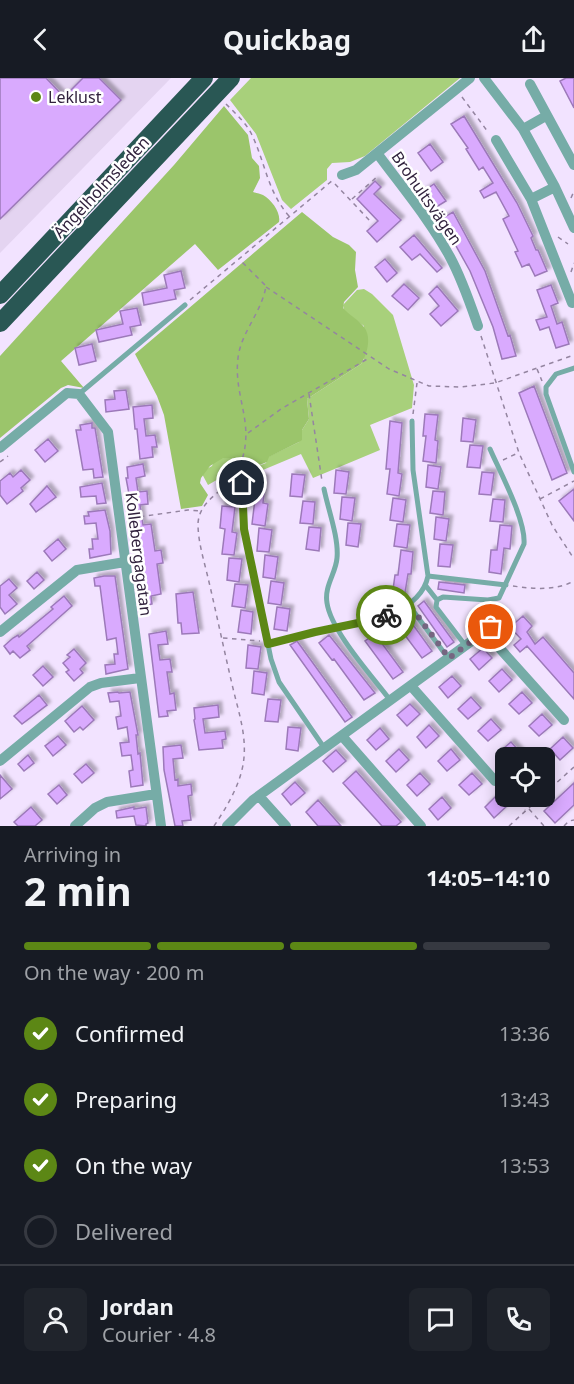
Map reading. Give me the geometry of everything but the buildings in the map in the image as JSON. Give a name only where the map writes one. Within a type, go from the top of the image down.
[{"type":"highway","name":"Ängelholmsleden","points":[[2,292],[204,78]]},
{"type":"highway","name":"Ängelholmsleden","points":[[0,323],[231,78]]},
{"type":"highway","points":[[0,335],[45,288],[63,256]]},
{"type":"street","name":"Brohultsvägen","points":[[342,175],[356,170],[470,78]]},
{"type":"street","points":[[484,78],[523,129],[555,187],[574,228]]},
{"type":"street","points":[[530,84],[574,165]]},
{"type":"street","points":[[523,129],[546,116]]},
{"type":"street","points":[[496,140],[531,199],[572,303]]},
{"type":"street","name":"Brohultsvägen","points":[[377,153],[423,215],[449,255],[465,288],[478,326]]},
{"type":"street","points":[[531,199],[555,187]]},
{"type":"street","points":[[0,448],[64,394],[71,392],[79,394]]},
{"type":"street","name":"Kollebergagatan","points":[[79,394],[108,432],[161,826]]},
{"type":"street","points":[[0,632],[77,570],[125,562]]},
{"type":"street","points":[[227,826],[244,807],[488,630],[564,720]]},
{"type":"street","points":[[0,761],[90,687],[100,683],[140,678]]},
{"type":"street","points":[[411,686],[495,781]]},
{"type":"street","points":[[342,736],[421,826]]},
{"type":"street","points":[[75,826],[95,808],[107,802],[156,794]]},
{"type":"street","points":[[259,796],[286,826]]},
{"type":"lane","points":[[79,394],[185,305]]},
{"type":"lane","points":[[574,368],[556,374],[546,387],[546,394],[574,472]]},
{"type":"lane","points":[[268,643],[381,617],[416,599],[426,586],[428,576],[413,470],[412,421]]},
{"type":"lane","points":[[437,600],[443,597],[492,600],[499,598],[524,544],[525,536],[520,520],[490,449]]},
{"type":"lane","points":[[242,483],[244,529],[268,643],[279,682],[325,749]]},
{"type":"lane","points":[[324,489],[338,559],[327,590],[326,600],[329,614],[336,628],[390,701]]},
{"type":"lane","points":[[428,576],[506,585]]},
{"type":"lane","points":[[426,586],[437,600],[436,607],[466,646]]},
{"type":"lane","points":[[408,603],[449,658]]},
{"type":"path","points":[[456,90],[496,140]]},
{"type":"path","points":[[225,102],[247,127],[269,185],[289,216]]},
{"type":"path","points":[[350,200],[378,176]]},
{"type":"path","points":[[185,305],[333,181],[372,223]]},
{"type":"path","points":[[571,198],[574,191]]},
{"type":"path","points":[[239,259],[266,286],[370,357],[389,369],[429,386],[495,383],[574,356]]},
{"type":"path","points":[[214,826],[236,787],[243,766],[245,750],[243,730],[198,525],[202,511],[239,468],[248,433],[239,386],[238,357],[242,341],[266,286]]},
{"type":"path","points":[[478,326],[519,453],[552,525],[574,559]]},
{"type":"path","points":[[248,433],[281,409],[370,357]]},
{"type":"path","points":[[537,368],[546,387]]},
{"type":"path","points":[[412,421],[417,382]]},
{"type":"path","points":[[309,393],[316,452],[324,489]]},
{"type":"path","points":[[496,464],[519,453]]},
{"type":"path","points":[[540,499],[574,481]]},
{"type":"path","points":[[120,519],[188,510],[202,511]]},
{"type":"path","points":[[506,585],[534,589],[552,588],[574,581]]},
{"type":"path","points":[[488,630],[492,600]]},
{"type":"path","points":[[222,638],[268,643]]},
{"type":"path","points":[[555,784],[574,767]]},
{"type":"path","points":[[524,807],[544,826]]},
{"type":"path","points":[[509,826],[530,807]]},
{"type":"path","points":[[564,826],[574,820]]},
{"type":"shaded area","points":[[0,78],[171,78],[0,253]]},
{"type":"green space","points":[[251,78],[460,78],[365,156],[350,162],[332,163],[327,169],[327,180],[291,209],[282,200],[256,134],[230,100]]},
{"type":"green space","points":[[224,106],[248,135],[252,158],[259,166],[260,178],[253,192],[263,195],[273,203],[279,215],[279,222],[218,270],[195,244],[61,361],[84,388],[68,385],[61,388],[0,438],[0,356],[174,165]]},
{"type":"green space","points":[[302,212],[356,252],[355,270],[358,287],[344,302],[343,308],[362,324],[366,331],[368,346],[365,356],[361,364],[307,399],[309,419],[302,430],[302,440],[269,457],[267,462],[245,471],[245,459],[223,458],[210,466],[201,478],[200,483],[208,495],[202,506],[181,509],[164,415],[157,396],[135,354]]},
{"type":"green space","points":[[364,289],[393,315],[414,385],[412,408],[370,425],[380,450],[313,478],[301,454],[244,478],[245,471],[266,463],[268,457],[299,442],[302,430],[309,419],[307,399],[361,364],[364,359],[364,326],[344,311],[343,305],[357,290]]},
{"type":"green space","points":[[228,452],[235,463],[232,472],[224,482],[220,478],[208,485],[201,472]]},
{"type":"way so far","points":[[386,615],[408,603],[449,658],[491,627]]},
{"type":"place","name":"Leklust","points":[[36,97]]},
{"type":"route","points":[[242,483],[244,529],[268,644],[386,615]]}]
